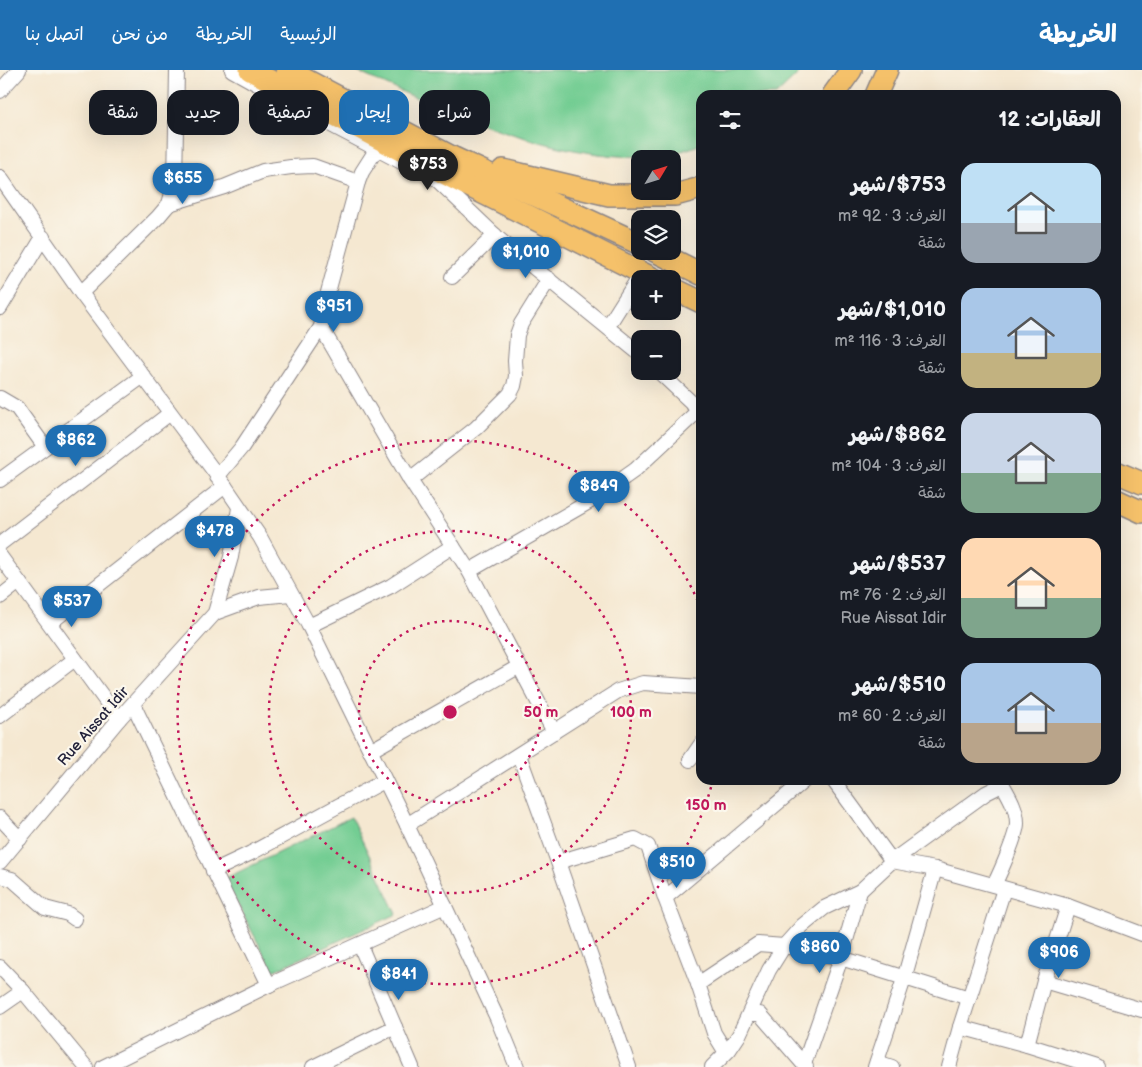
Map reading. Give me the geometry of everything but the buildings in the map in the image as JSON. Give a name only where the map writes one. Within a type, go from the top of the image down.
[{"type":"highway","points":[[250,70],[631,273]]},
{"type":"highway","points":[[287,70],[454,158],[631,240]]},
{"type":"highway","points":[[837,90],[851,70]]},
{"type":"highway","points":[[878,90],[887,70]]},
{"type":"highway","points":[[454,158],[609,195],[675,195],[696,189]]},
{"type":"highway","points":[[673,260],[696,272]]},
{"type":"highway","points":[[681,292],[696,300]]},
{"type":"highway","points":[[1121,474],[1142,483]]},
{"type":"highway","points":[[1121,502],[1142,512]]},
{"type":"street","points":[[0,91],[19,70]]},
{"type":"street","points":[[81,293],[158,218],[169,204],[175,183],[178,70]]},
{"type":"street","points":[[232,70],[376,150],[631,274]]},
{"type":"street","points":[[50,623],[221,481],[321,327],[324,307],[358,182],[376,150]]},
{"type":"street","points":[[169,204],[216,190],[263,171],[291,167],[313,166],[358,182]]},
{"type":"street","points":[[0,177],[81,293],[144,376],[169,414],[221,481],[260,537],[309,626],[407,825],[497,1018],[517,1067]]},
{"type":"street","points":[[436,179],[495,235],[631,346]]},
{"type":"street","points":[[452,277],[495,235]]},
{"type":"street","points":[[0,308],[4,292],[43,237]]},
{"type":"street","points":[[410,480],[476,428],[510,394],[516,376],[517,335],[549,279]]},
{"type":"street","points":[[608,326],[631,297]]},
{"type":"street","points":[[681,303],[696,310]]},
{"type":"street","points":[[321,327],[410,480],[469,571],[554,732]]},
{"type":"street","points":[[0,480],[144,376]]},
{"type":"street","points":[[667,380],[696,409]]},
{"type":"street","points":[[0,398],[17,408],[45,448]]},
{"type":"street","points":[[0,544],[169,414]]},
{"type":"street","points":[[469,571],[594,499],[635,470],[696,417]]},
{"type":"street","points":[[214,613],[231,557],[239,508]]},
{"type":"street","points":[[309,626],[390,586],[453,546]]},
{"type":"street","points":[[0,556],[119,719]]},
{"type":"street","points":[[0,597],[20,582]]},
{"type":"street","points":[[214,613],[259,597],[290,594]]},
{"type":"street","name":"Rue Aissat Idir","points":[[0,862],[119,719],[214,613]]},
{"type":"street","points":[[0,716],[75,659]]},
{"type":"street","points":[[370,750],[518,666]]},
{"type":"street","points":[[407,825],[618,691],[643,683],[696,687]]},
{"type":"street","points":[[133,704],[270,985]]},
{"type":"street","points":[[690,760],[696,751]]},
{"type":"street","points":[[519,754],[629,1067]]},
{"type":"street","points":[[213,871],[251,853],[384,781]]},
{"type":"street","points":[[665,898],[799,785]]},
{"type":"street","points":[[837,785],[892,861],[935,869],[1068,906],[1142,934]]},
{"type":"street","points":[[712,1067],[739,1035],[769,970],[784,946],[802,926],[824,908],[860,891],[892,861],[997,785]]},
{"type":"street","points":[[949,1067],[970,998],[999,887],[1002,868],[1017,824],[1013,804],[1003,785]]},
{"type":"street","points":[[0,818],[20,839]]},
{"type":"street","points":[[558,862],[635,839],[648,846],[714,1033],[725,1051]]},
{"type":"street","points":[[892,1067],[876,1064],[904,979],[935,869]]},
{"type":"street","points":[[0,876],[12,880],[45,908],[76,918]]},
{"type":"street","points":[[805,1066],[841,958],[860,891]]},
{"type":"street","points":[[105,1066],[270,985],[445,906]]},
{"type":"street","points":[[1027,1045],[1044,980],[1068,906]]},
{"type":"street","points":[[698,984],[758,944],[784,946],[841,958],[970,998]]},
{"type":"street","points":[[360,945],[412,1067]]},
{"type":"street","points":[[0,966],[86,1067]]},
{"type":"street","points":[[1044,980],[1142,1010]]},
{"type":"street","points":[[0,1007],[23,991]]},
{"type":"street","points":[[750,1014],[760,1014],[805,1066]]},
{"type":"street","points":[[960,1026],[1097,1067]]},
{"type":"street","points":[[313,1067],[395,1027]]},
{"type":"green space","points":[[353,70],[802,70],[781,90],[696,90],[696,145],[680,150],[631,150],[631,156],[619,156],[573,150],[525,138],[490,126],[490,90],[419,90],[419,99],[409,94],[409,90],[399,90]]},
{"type":"green space","points":[[351,817],[397,914],[273,971],[224,879]]}]
